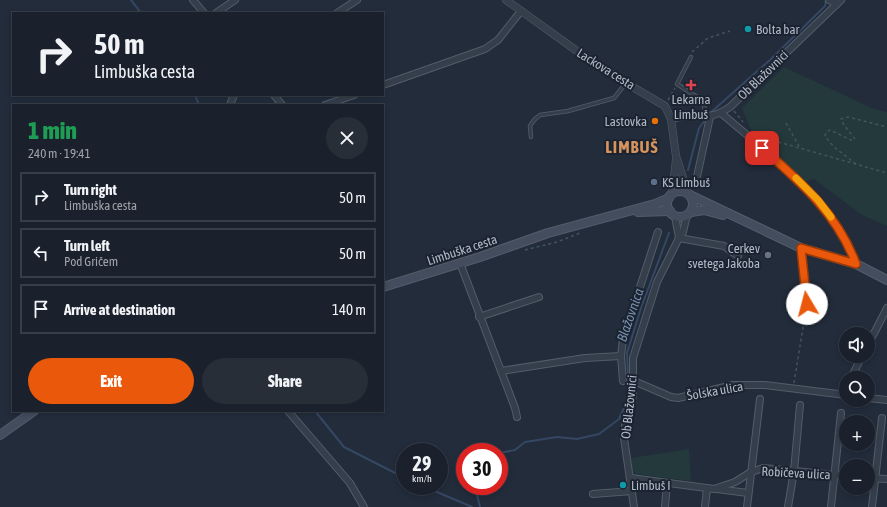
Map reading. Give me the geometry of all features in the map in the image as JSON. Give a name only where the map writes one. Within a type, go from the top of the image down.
[{"type":"main road","points":[[614,215],[655,204],[680,192],[689,194],[801,248],[856,264],[887,280]]},
{"type":"main road","points":[[689,194],[693,204],[689,213]]},
{"type":"main road","points":[[670,196],[668,204],[672,214]]},
{"type":"main road","points":[[614,215],[672,214],[704,210],[737,218]]},
{"type":"main road","name":"Limbuška cesta","points":[[384,287],[548,234],[614,215]]},
{"type":"main road","points":[[0,435],[33,412]]},
{"type":"street","points":[[193,0],[203,12]]},
{"type":"street","points":[[217,12],[235,0]]},
{"type":"street","points":[[339,12],[357,0]]},
{"type":"street","name":"Lackova cesta","points":[[506,0],[626,83],[665,106],[671,119],[676,156]]},
{"type":"street","name":"Ob Blažovnici","points":[[712,115],[730,107],[834,1]]},
{"type":"street","points":[[384,85],[485,49],[498,40],[521,11]]},
{"type":"street","points":[[275,96],[281,104]]},
{"type":"street","points":[[328,104],[351,96]]},
{"type":"street","points":[[696,181],[712,115]]},
{"type":"street","points":[[671,119],[712,115],[799,180],[818,200],[843,234],[856,264]]},
{"type":"street","points":[[676,156],[689,194]]},
{"type":"street","points":[[670,196],[676,156]]},
{"type":"street","name":"Ob Blažovnici","points":[[634,507],[624,438],[625,425],[633,396],[633,358],[646,309],[657,282],[683,232],[689,213]]},
{"type":"street","points":[[672,214],[680,238],[724,246],[738,256]]},
{"type":"street","name":"Ob Blažovnici","points":[[623,381],[621,356],[623,339],[636,304],[658,232]]},
{"type":"street","points":[[801,248],[807,304]]},
{"type":"street","points":[[460,263],[479,317],[515,408],[517,417]]},
{"type":"street","points":[[479,317],[539,297]]},
{"type":"street","points":[[636,304],[646,309]]},
{"type":"street","points":[[875,331],[887,308]]},
{"type":"street","name":"Ob Blažovnici","points":[[501,371],[585,358],[621,356]]},
{"type":"street","name":"Šolska ulica","points":[[634,381],[670,397],[678,398],[733,385],[765,385],[839,394]]},
{"type":"street","points":[[747,507],[760,399]]},
{"type":"street","points":[[875,399],[887,400]]},
{"type":"street","points":[[788,507],[794,471],[800,405]]},
{"type":"street","points":[[289,412],[350,483],[364,507]]},
{"type":"street","points":[[831,507],[841,413]]},
{"type":"street","points":[[872,507],[882,418]]},
{"type":"street","name":"Robičeva ulica","points":[[631,478],[710,488],[735,482],[751,472],[764,468],[839,475]]},
{"type":"street","points":[[876,479],[887,479]]},
{"type":"street","points":[[665,507],[667,483]]},
{"type":"street","points":[[705,507],[710,488],[748,493]]},
{"type":"street","points":[[593,494],[632,491]]},
{"type":"lane","points":[[691,58],[677,84],[700,98],[712,115]]},
{"type":"lane","points":[[531,137],[530,126],[540,115],[568,111],[614,98],[626,83]]},
{"type":"path","points":[[691,58],[692,52],[701,42],[714,35],[730,31]]},
{"type":"path","points":[[668,100],[677,84]]},
{"type":"path","points":[[730,107],[744,124]]},
{"type":"path","points":[[858,165],[834,147],[825,136],[826,132],[830,130],[850,140],[855,139],[841,119],[848,117],[887,127]]},
{"type":"path","points":[[786,123],[800,148]]},
{"type":"path","points":[[758,136],[887,173]]},
{"type":"path","points":[[521,251],[552,244],[581,233]]},
{"type":"path","points":[[793,389],[807,304]]},
{"type":"green space","points":[[784,67],[874,109],[887,112],[887,226],[862,215],[814,179],[803,182],[756,142],[742,108]]},
{"type":"green space","points":[[689,449],[691,481],[636,474],[632,469],[631,458]]},
{"type":"waterway","points":[[131,0],[140,12]]},
{"type":"waterway","name":"Blažovnica","points":[[709,114],[771,59],[825,6],[826,0]]},
{"type":"waterway","points":[[195,96],[199,104]]},
{"type":"waterway","name":"Blažovnica","points":[[688,170],[699,128],[707,118]]},
{"type":"waterway","name":"Blažovnica","points":[[508,451],[515,450],[525,442],[557,437],[577,439],[599,434],[619,419],[629,397],[627,353],[641,308],[669,233]]},
{"type":"waterway","points":[[316,412],[344,447],[396,473]]},
{"type":"waterway","points":[[444,495],[472,507]]},
{"type":"waterway","name":"Blažovnica","points":[[477,495],[480,507]]},
{"type":"slow traffic","points":[[796,178],[818,200],[831,217]]},
{"type":"place","name":"Bolta bar","points":[[748,29]]},
{"type":"place","name":"Lekarna Limbuš","points":[[691,85]]},
{"type":"place","name":"Lastovka","points":[[655,121]]},
{"type":"place","name":"KS Limbuš","points":[[654,182]]},
{"type":"place","name":"Cerkev svetega Jakoba","points":[[768,255]]},
{"type":"place","name":"Limbuš I","points":[[623,485]]},
{"type":"district","name":"LIMBUŠ","points":[[632,147]]},
{"type":"route","points":[[762,148],[804,185],[818,200],[843,234],[851,249],[856,264],[815,254],[801,248],[807,304]]}]
